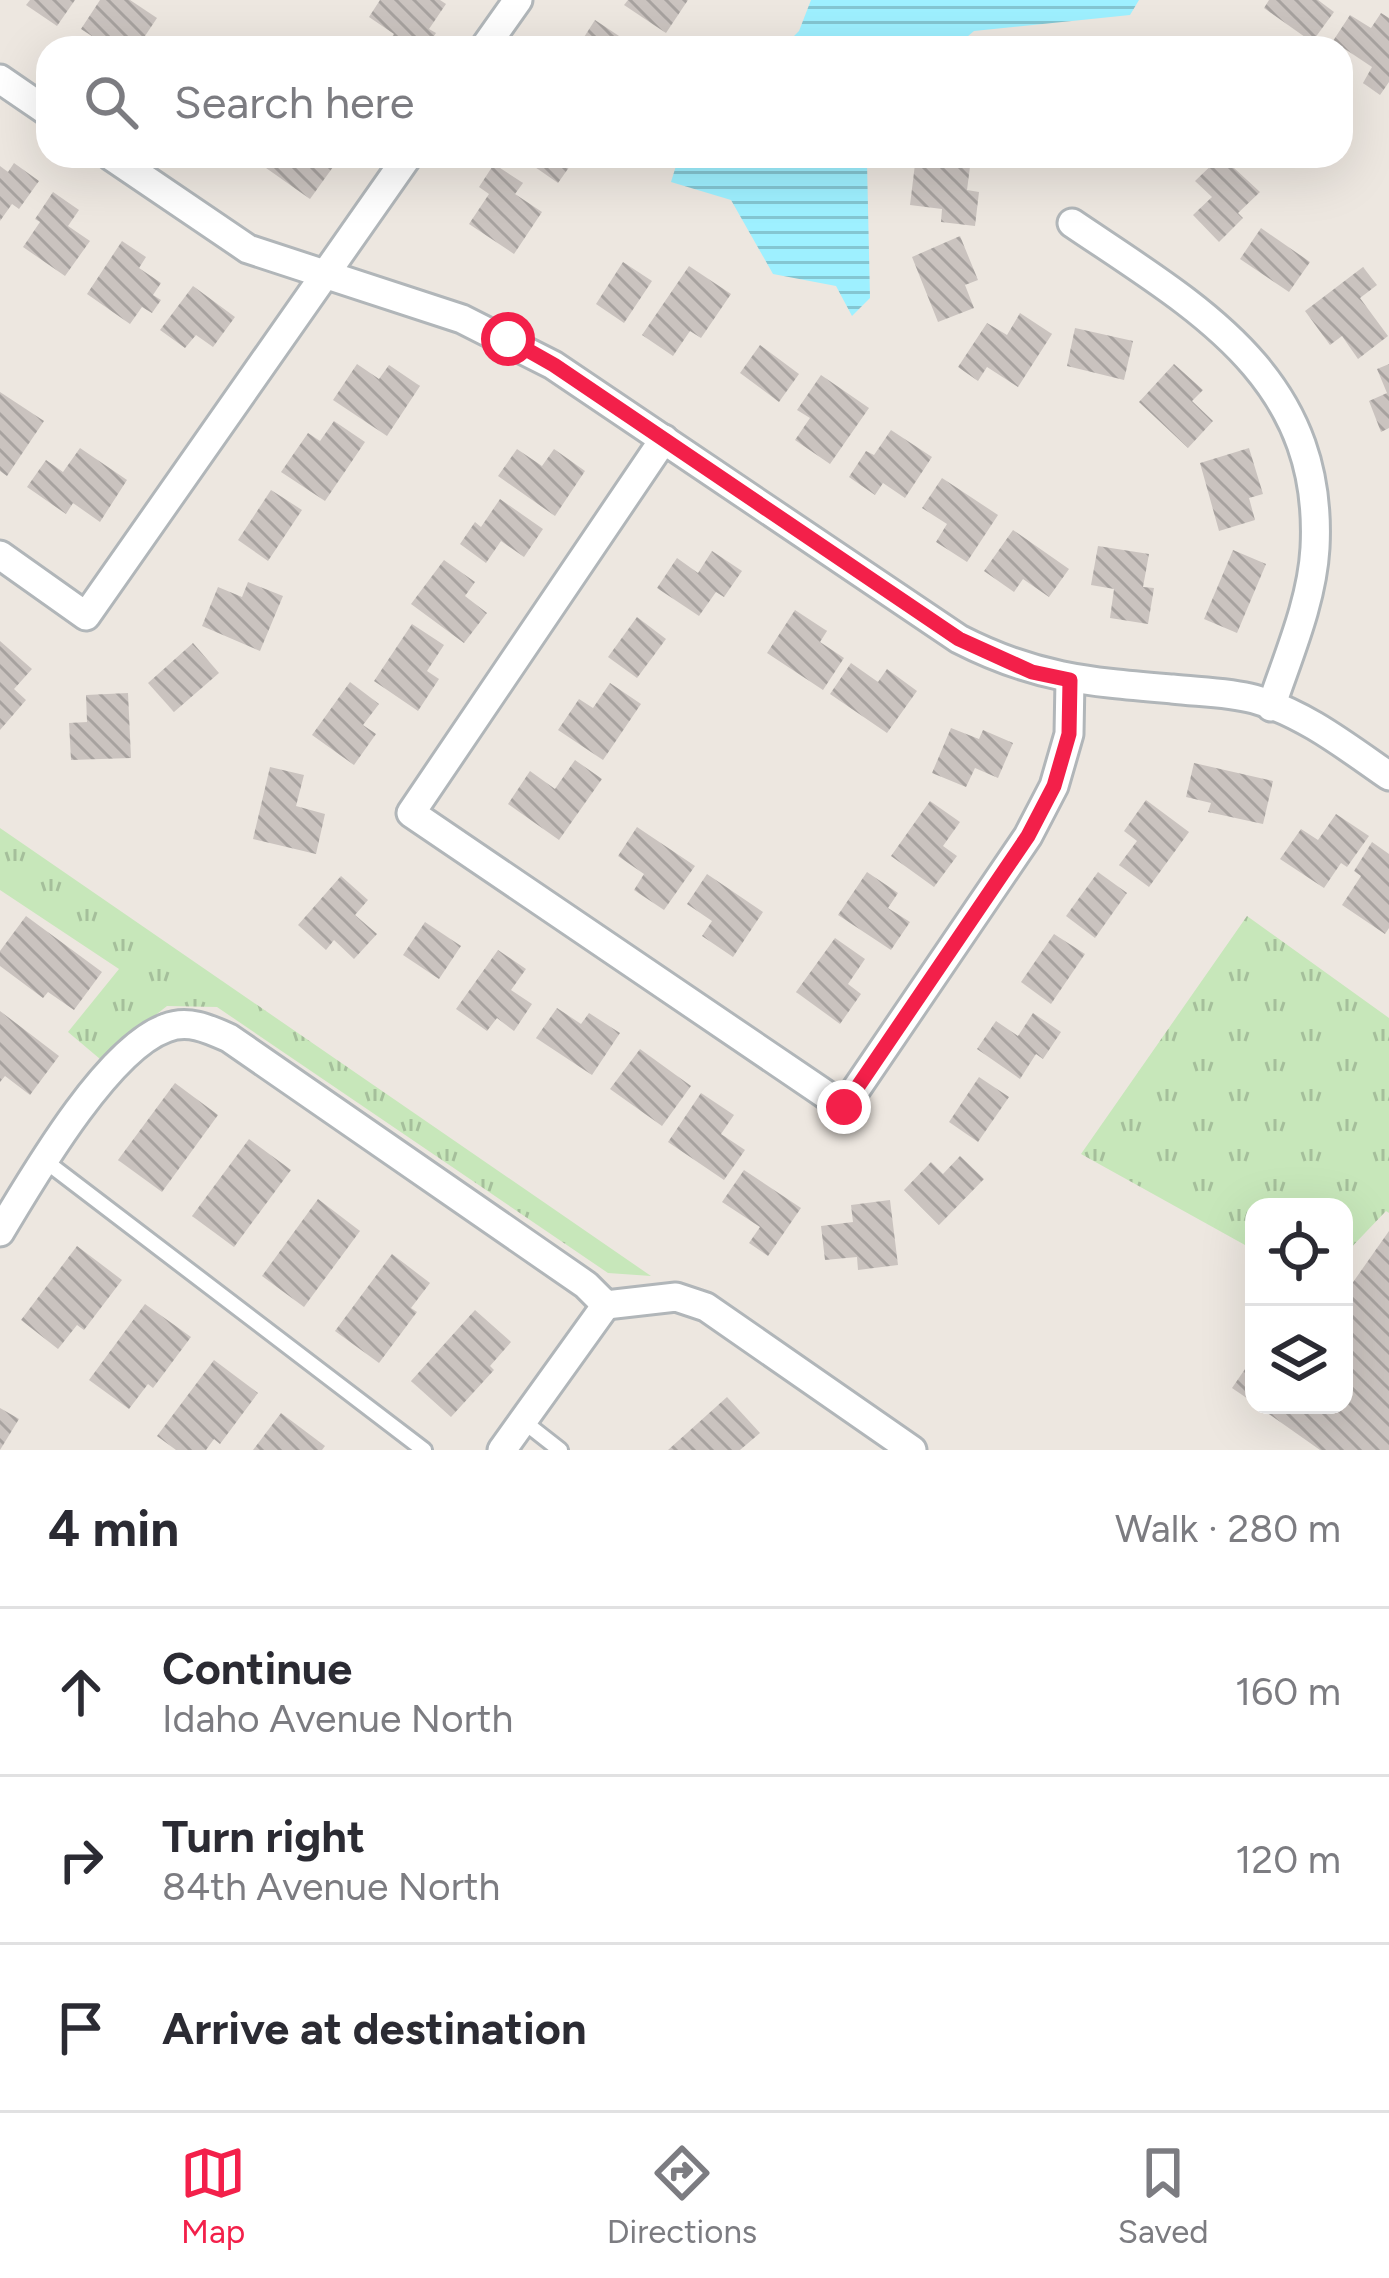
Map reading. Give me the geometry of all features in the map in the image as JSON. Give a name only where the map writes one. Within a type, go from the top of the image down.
[{"type":"street","points":[[492,36],[518,0]]},
{"type":"street","points":[[0,79],[36,104]]},
{"type":"street","points":[[129,168],[248,249],[462,319],[508,339],[959,639],[1032,672],[1070,680],[1256,699],[1294,714],[1389,776]]},
{"type":"street","points":[[0,555],[86,616],[401,168]]},
{"type":"street","points":[[1072,223],[1204,312],[1244,350],[1278,392],[1302,442],[1313,496],[1315,550],[1305,605],[1271,707]]},
{"type":"street","points":[[664,439],[411,813],[844,1107],[1028,836],[1054,786],[1069,734],[1070,680]]},
{"type":"street","points":[[0,1232],[44,1160],[121,1058],[144,1038],[170,1025],[201,1025],[229,1039],[586,1285],[606,1305]]},
{"type":"street","points":[[502,1450],[606,1305],[676,1297],[706,1307],[912,1450]]},
{"type":"lane","points":[[44,1160],[424,1450]]},
{"type":"lane","points":[[523,1421],[560,1450]]},
{"type":"green space","points":[[0,828],[651,1276],[608,1273],[217,1007],[167,1006],[100,1059],[68,1032],[119,969],[0,890]]},
{"type":"green space","points":[[1247,916],[1389,1018],[1389,1213],[1353,1246],[1353,1198],[1245,1198],[1245,1245],[1081,1154]]},
{"type":"water","points":[[811,0],[1139,0],[1130,15],[974,31],[968,36],[794,36]]},
{"type":"water","points":[[675,168],[867,168],[870,298],[852,316],[836,286],[773,274],[731,200],[671,182]]},
{"type":"building","points":[[30,0],[75,0],[57,26],[26,5]]},
{"type":"building","points":[[100,0],[130,0],[157,18],[145,36],[92,36],[81,29]]},
{"type":"building","points":[[380,0],[440,0],[446,4],[429,29],[434,36],[393,36],[369,17]]},
{"type":"building","points":[[628,0],[688,0],[666,33],[624,5]]},
{"type":"building","points":[[1269,0],[1318,0],[1334,12],[1316,36],[1304,36],[1264,8]]},
{"type":"building","points":[[1381,13],[1389,18],[1389,82],[1380,95],[1363,83],[1372,67],[1353,54],[1353,36],[1336,36],[1350,15],[1371,28]]},
{"type":"building","points":[[595,20],[619,36],[585,36]]},
{"type":"building","points":[[14,163],[39,181],[19,209],[12,204],[0,221],[0,166],[8,172]]},
{"type":"building","points":[[266,168],[332,168],[310,199]]},
{"type":"building","points":[[491,168],[500,168],[523,183],[515,194],[542,212],[514,254],[469,224],[489,194],[479,187]]},
{"type":"building","points":[[536,168],[569,168],[558,183]]},
{"type":"building","points":[[915,168],[970,168],[967,190],[979,192],[975,226],[941,222],[942,209],[910,205]]},
{"type":"building","points":[[1209,168],[1234,168],[1260,192],[1238,213],[1243,218],[1219,242],[1193,215],[1212,197],[1195,181]]},
{"type":"building","points":[[53,192],[79,210],[68,226],[90,241],[65,276],[23,247]]},
{"type":"building","points":[[1261,228],[1310,262],[1289,292],[1240,259]]},
{"type":"building","points":[[960,236],[978,280],[965,285],[974,308],[938,322],[912,257]]},
{"type":"building","points":[[122,241],[146,257],[139,268],[161,283],[153,295],[161,300],[152,313],[142,307],[130,324],[87,294]]},
{"type":"building","points":[[623,262],[652,281],[624,323],[596,304]]},
{"type":"building","points":[[689,266],[731,294],[701,338],[690,331],[673,356],[642,335]]},
{"type":"building","points":[[1363,267],[1377,285],[1360,298],[1388,336],[1358,359],[1342,336],[1330,345],[1305,311]]},
{"type":"building","points":[[193,286],[235,317],[213,347],[196,335],[185,348],[160,330]]},
{"type":"building","points":[[1020,313],[1052,334],[1018,387],[987,367],[978,381],[958,367],[987,323],[1007,335]]},
{"type":"building","points":[[1075,328],[1133,341],[1124,380],[1067,366]]},
{"type":"building","points":[[760,345],[799,374],[779,402],[740,373]]},
{"type":"building","points":[[357,364],[379,379],[389,365],[420,386],[387,436],[333,400]]},
{"type":"building","points":[[1174,364],[1203,390],[1192,401],[1213,421],[1188,448],[1139,402]]},
{"type":"building","points":[[1389,364],[1389,428],[1381,432],[1369,401],[1387,393],[1377,369]]},
{"type":"building","points":[[821,375],[869,408],[830,464],[795,440],[810,418],[797,410]]},
{"type":"building","points":[[0,392],[44,421],[7,476],[0,471]]},
{"type":"building","points":[[334,421],[365,442],[325,501],[281,472],[308,433],[320,441]]},
{"type":"building","points":[[891,430],[932,457],[905,498],[883,483],[875,495],[849,477],[866,451],[874,455]]},
{"type":"building","points":[[80,448],[127,480],[100,522],[73,503],[66,514],[27,487],[46,460],[63,472]]},
{"type":"building","points":[[1249,448],[1263,494],[1249,498],[1255,520],[1219,531],[1200,463]]},
{"type":"building","points":[[517,449],[542,466],[554,449],[585,471],[555,516],[498,476]]},
{"type":"building","points":[[942,478],[998,515],[967,562],[936,542],[947,524],[922,508]]},
{"type":"building","points":[[271,490],[302,510],[268,561],[238,540]]},
{"type":"building","points":[[500,499],[543,529],[524,557],[501,541],[486,563],[460,544],[475,522],[481,527]]},
{"type":"building","points":[[1013,530],[1069,569],[1049,597],[1023,579],[1014,592],[984,571]]},
{"type":"building","points":[[1098,546],[1149,554],[1143,587],[1154,588],[1148,624],[1110,618],[1114,589],[1091,585]]},
{"type":"building","points":[[1233,550],[1266,564],[1237,633],[1204,619]]},
{"type":"building","points":[[712,551],[742,571],[724,597],[716,592],[699,616],[657,588],[677,558],[698,573]]},
{"type":"building","points":[[444,560],[475,582],[465,596],[487,613],[464,643],[411,604]]},
{"type":"building","points":[[248,582],[283,596],[260,651],[202,626],[218,587],[242,597]]},
{"type":"building","points":[[795,610],[827,631],[820,642],[844,658],[823,690],[767,653]]},
{"type":"building","points":[[637,617],[666,639],[637,678],[608,657]]},
{"type":"building","points":[[412,624],[444,645],[427,671],[439,679],[418,711],[374,681]]},
{"type":"building","points":[[0,641],[32,669],[14,689],[26,700],[0,730]]},
{"type":"building","points":[[193,643],[219,673],[174,712],[148,683]]},
{"type":"building","points":[[851,663],[878,682],[887,669],[917,691],[887,733],[830,694]]},
{"type":"building","points":[[350,682],[379,704],[363,725],[376,734],[354,765],[312,735]]},
{"type":"building","points":[[610,683],[641,704],[603,760],[558,730],[579,699],[593,708]]},
{"type":"building","points":[[128,693],[131,758],[71,760],[69,723],[87,722],[86,695]]},
{"type":"building","points":[[951,728],[979,739],[983,730],[1013,743],[998,778],[975,768],[966,787],[932,773]]},
{"type":"building","points":[[575,760],[602,779],[559,840],[508,804],[530,771],[555,789]]},
{"type":"building","points":[[1194,763],[1273,781],[1263,824],[1208,812],[1211,803],[1186,797]]},
{"type":"building","points":[[270,767],[304,775],[296,806],[325,814],[316,854],[253,839]]},
{"type":"building","points":[[1146,800],[1189,832],[1149,887],[1119,865],[1137,841],[1124,831]]},
{"type":"building","points":[[930,801],[960,822],[943,846],[957,856],[934,887],[891,856]]},
{"type":"building","points":[[1336,814],[1369,836],[1347,867],[1341,863],[1324,888],[1280,859],[1301,829],[1318,840]]},
{"type":"building","points":[[637,827],[695,866],[664,910],[634,890],[644,874],[618,856]]},
{"type":"building","points":[[1372,842],[1389,854],[1389,928],[1385,934],[1342,905],[1361,876],[1354,871]]},
{"type":"building","points":[[867,872],[898,893],[888,908],[910,922],[891,950],[838,915]]},
{"type":"building","points":[[1098,872],[1127,893],[1095,938],[1066,916]]},
{"type":"building","points":[[707,874],[763,912],[733,957],[702,936],[712,921],[687,904]]},
{"type":"building","points":[[341,876],[368,900],[355,915],[377,934],[354,959],[334,940],[326,950],[298,925]]},
{"type":"building","points":[[26,916],[102,972],[74,1010],[48,992],[43,998],[0,966],[0,951]]},
{"type":"building","points":[[425,922],[461,946],[439,979],[403,955]]},
{"type":"building","points":[[1054,934],[1085,954],[1051,1004],[1021,982]]},
{"type":"building","points":[[835,938],[865,959],[848,984],[861,994],[840,1024],[796,992]]},
{"type":"building","points":[[498,950],[526,969],[511,990],[532,1004],[514,1031],[497,1018],[487,1031],[456,1009]]},
{"type":"building","points":[[557,1008],[581,1024],[589,1013],[620,1033],[592,1075],[536,1038]]},
{"type":"building","points":[[0,1011],[59,1056],[30,1095],[5,1076],[0,1082]]},
{"type":"building","points":[[1033,1013],[1061,1032],[1043,1059],[1036,1054],[1020,1079],[977,1049],[996,1021],[1018,1036]]},
{"type":"building","points":[[640,1049],[691,1086],[662,1126],[610,1089]]},
{"type":"building","points":[[979,1077],[1009,1097],[978,1142],[949,1122]]},
{"type":"building","points":[[175,1083],[218,1115],[162,1192],[118,1160]]},
{"type":"building","points":[[701,1093],[734,1115],[721,1134],[745,1150],[724,1180],[668,1142]]},
{"type":"building","points":[[249,1139],[291,1170],[234,1247],[192,1216]]},
{"type":"building","points":[[960,1156],[984,1179],[939,1225],[904,1190],[931,1162],[943,1174]]},
{"type":"building","points":[[744,1170],[801,1208],[768,1256],[749,1243],[760,1227],[722,1202]]},
{"type":"building","points":[[318,1199],[360,1231],[304,1307],[262,1276]]},
{"type":"building","points":[[890,1200],[898,1265],[858,1270],[857,1257],[825,1260],[821,1226],[853,1222],[851,1205]]},
{"type":"building","points":[[1389,1231],[1389,1450],[1320,1450],[1269,1414],[1353,1414],[1353,1282]]},
{"type":"building","points":[[77,1246],[122,1280],[84,1330],[77,1325],[58,1349],[21,1320]]},
{"type":"building","points":[[392,1254],[430,1283],[411,1308],[417,1312],[379,1363],[335,1331]]},
{"type":"building","points":[[145,1304],[191,1337],[153,1388],[148,1384],[129,1409],[89,1380]]},
{"type":"building","points":[[475,1310],[511,1342],[490,1366],[494,1370],[451,1417],[411,1381]]},
{"type":"building","points":[[214,1360],[258,1393],[220,1444],[214,1439],[206,1450],[176,1450],[157,1436]]},
{"type":"building","points":[[1245,1369],[1245,1397],[1232,1388]]},
{"type":"building","points":[[727,1397],[760,1433],[740,1450],[668,1450]]},
{"type":"building","points":[[0,1408],[19,1419],[0,1450]]},
{"type":"building","points":[[281,1413],[325,1446],[322,1450],[253,1450]]},
{"type":"route","points":[[508,339],[554,365],[959,639],[994,658],[1070,680],[1069,734],[1054,786],[1028,836],[844,1107]]}]
